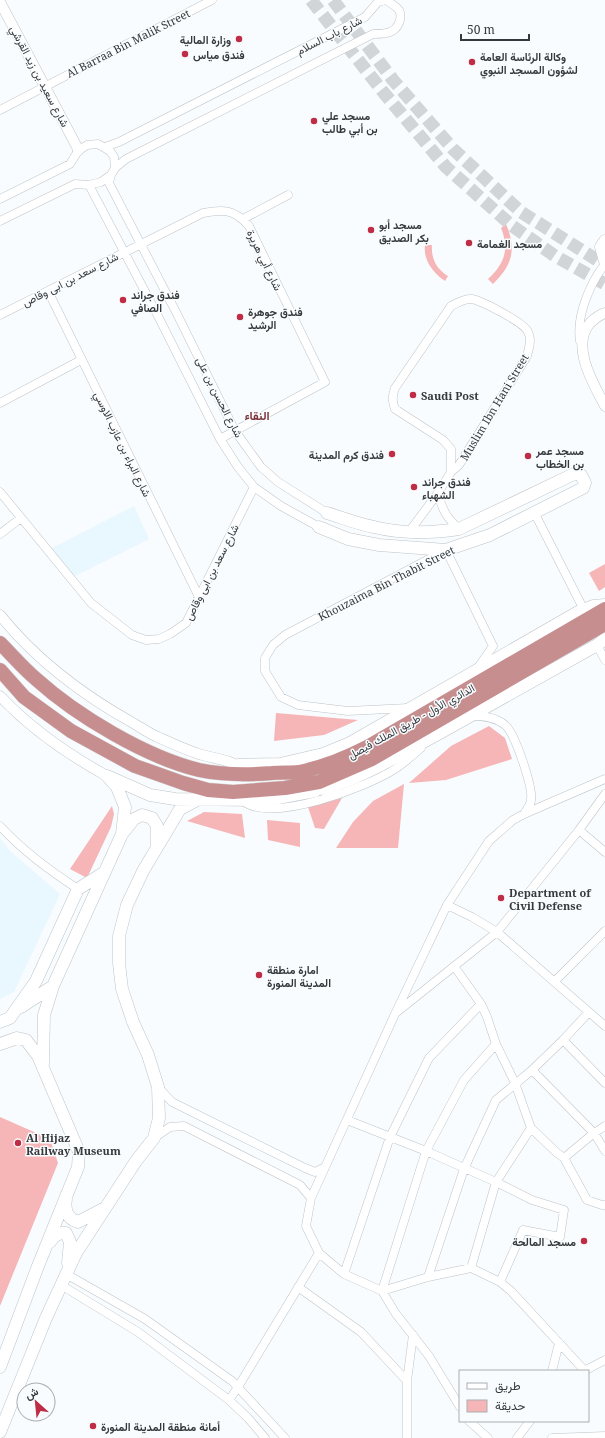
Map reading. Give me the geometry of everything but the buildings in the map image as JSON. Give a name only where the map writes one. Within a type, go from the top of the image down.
[{"type":"highway","name":"الدائري الأول - طريق الملك فيصل","points":[[0,670],[24,697],[71,730],[135,766],[183,783],[237,796],[319,782],[367,747],[605,609]]},
{"type":"highway","name":"الدائري الأول - طريق الملك فيصل","points":[[0,642],[38,681],[78,712],[123,739],[171,761],[200,770],[227,774],[242,770],[298,772],[372,759],[605,624]]},
{"type":"main road","points":[[603,244],[605,262]]},
{"type":"main road","name":"Khouzaima Bin Thabit Street","points":[[446,550],[490,535],[583,488],[585,483],[581,475],[576,473],[460,529]]},
{"type":"main road","name":"شارع الحسن بن على","points":[[327,513],[374,528],[408,532],[441,532],[460,529]]},
{"type":"main road","name":"شارع الحسن بن على","points":[[319,527],[348,539],[379,545],[446,550]]},
{"type":"main road","points":[[242,770],[280,764],[323,754],[350,743],[474,672],[581,605],[605,605]]},
{"type":"main road","points":[[107,776],[150,795],[175,799],[237,796],[267,800],[326,789],[354,778],[470,717],[601,642]]},
{"type":"main road","points":[[298,772],[323,754]]},
{"type":"main road","points":[[107,776],[116,787],[124,807],[122,834]]},
{"type":"main road","points":[[285,788],[326,789]]},
{"type":"main road","points":[[0,1432],[46,1318],[76,1253],[136,1161],[154,1138],[159,1118],[158,1087],[148,1054],[133,1022],[122,989],[119,963],[119,936],[127,905],[143,871],[157,847],[180,809],[199,799]]},
{"type":"main road","points":[[42,1065],[44,1015],[53,986],[122,834],[134,819],[142,815],[152,818],[157,826],[157,847]]},
{"type":"main road","points":[[8,1017],[36,981],[78,889],[105,872]]},
{"type":"main road","points":[[8,1017],[53,986]]},
{"type":"main road","points":[[8,1017],[17,1038]]},
{"type":"main road","points":[[0,1044],[17,1038],[26,1040],[33,1048],[42,1065],[52,1092],[79,1152],[78,1167],[38,1266],[0,1367]]},
{"type":"main road","points":[[66,1198],[65,1207],[67,1215],[72,1221],[78,1222],[104,1209]]},
{"type":"main road","points":[[38,1266],[52,1238],[60,1232],[66,1233],[70,1242],[64,1279]]},
{"type":"street","name":"Al Barraa Bin Malik Street","points":[[0,110],[212,0]]},
{"type":"street","name":"شارع باب السلام","points":[[105,147],[119,142],[365,18],[378,2],[386,0],[399,11],[400,19],[397,28],[389,33],[374,34],[126,159],[113,172]]},
{"type":"street","name":"شارع سعيد بن زيد القرشي","points":[[0,2],[78,151]]},
{"type":"street","points":[[0,199],[70,164],[78,151],[87,145],[98,144],[105,147]]},
{"type":"street","name":"شارع الحسن بن على","points":[[105,147],[114,157],[113,172],[109,183],[235,431],[261,467],[278,482],[327,513]]},
{"type":"street","points":[[0,221],[75,184],[89,185],[101,182],[113,172]]},
{"type":"street","name":"شارع الحسن بن على","points":[[89,185],[220,439],[238,466],[254,487],[281,506],[319,527]]},
{"type":"street","points":[[243,219],[288,195]]},
{"type":"street","name":"شارع أبي هريرة","points":[[140,244],[203,213],[221,210],[234,213],[243,219],[249,226],[324,382],[235,431]]},
{"type":"street","name":"شارع سعد بن ابى وقاص","points":[[0,315],[140,244]]},
{"type":"street","points":[[605,262],[598,272],[585,299],[579,335],[590,375],[605,406]]},
{"type":"street","name":"شارع البراء بن عازب الاوسي","points":[[48,291],[199,597]]},
{"type":"street","name":"Muslim Ibn Hani Street","points":[[408,532],[438,493],[451,472],[459,465],[527,356],[530,343],[528,331],[520,323],[510,319],[492,307],[471,299],[462,300],[452,306],[395,388],[392,395],[392,402],[395,409],[443,440],[451,449],[451,472]]},
{"type":"street","points":[[583,353],[582,340],[586,327],[593,320],[605,314]]},
{"type":"street","points":[[0,403],[81,360]]},
{"type":"street","points":[[220,439],[235,431]]},
{"type":"street","name":"شارع سعد بن ابى وقاص","points":[[0,492],[91,602],[132,635],[146,640],[159,639],[170,634],[186,622],[254,487]]},
{"type":"street","points":[[438,493],[448,519],[460,529]]},
{"type":"street","points":[[534,512],[581,605]]},
{"type":"street","points":[[0,534],[21,518]]},
{"type":"street","points":[[446,550],[493,646],[474,672]]},
{"type":"street","name":"Khouzaima Bin Thabit Street","points":[[411,708],[348,711],[298,705],[281,697],[278,693],[265,671],[265,658],[273,645],[285,635],[446,550]]},
{"type":"street","points":[[0,615],[37,656],[80,690],[114,712],[164,740],[197,754],[242,770]]},
{"type":"street","points":[[601,642],[605,660]]},
{"type":"street","points":[[0,696],[8,705],[38,730],[82,762],[107,776]]},
{"type":"street","points":[[470,717],[484,716],[495,719],[506,726],[516,742],[530,786],[532,800],[524,814]]},
{"type":"street","points":[[237,796],[247,804],[270,809],[302,805],[348,791],[376,780],[395,769],[438,734]]},
{"type":"street","points":[[459,1405],[429,1356],[396,1314],[382,1291],[344,1274],[319,1253],[306,1226],[311,1198],[447,904],[489,841],[513,820],[524,814],[605,779]]},
{"type":"street","points":[[395,1014],[498,932],[579,830],[605,794]]},
{"type":"street","points":[[0,826],[54,874],[78,889]]},
{"type":"street","points":[[579,830],[605,852]]},
{"type":"street","points":[[447,904],[498,932],[605,1026]]},
{"type":"street","points":[[555,981],[605,931]]},
{"type":"street","points":[[454,966],[481,1004],[496,1044],[515,1083],[531,1128],[564,1158],[587,1200],[602,1206],[605,1205]]},
{"type":"street","points":[[344,1274],[390,1137],[429,1058],[481,1004]]},
{"type":"street","points":[[428,1277],[464,1169],[496,1100],[532,1070],[589,1012]]},
{"type":"street","points":[[563,1040],[605,1083]]},
{"type":"street","points":[[382,1291],[426,1151],[464,1080],[496,1044]]},
{"type":"street","points":[[532,1070],[594,1133],[605,1151]]},
{"type":"street","points":[[158,1087],[172,1102],[305,1168],[315,1172],[326,1167]]},
{"type":"street","points":[[347,1120],[426,1151],[496,1182],[532,1200],[564,1210],[560,1238],[523,1230],[500,1282]]},
{"type":"street","points":[[154,1138],[170,1127],[184,1126],[300,1185],[311,1198]]},
{"type":"street","points":[[564,1158],[594,1133],[605,1126]]},
{"type":"street","points":[[471,1268],[496,1182],[531,1128]]},
{"type":"street","points":[[229,1400],[319,1253]]},
{"type":"street","points":[[382,1291],[428,1277],[471,1268],[500,1282],[511,1291],[584,1370]]},
{"type":"street","points":[[64,1279],[145,1319],[232,1380],[285,1438]]},
{"type":"street","points":[[64,1279],[229,1400],[248,1418],[265,1438]]},
{"type":"street","points":[[298,1287],[361,1332],[407,1381]]},
{"type":"street","points":[[138,1332],[145,1319]]},
{"type":"street","points":[[405,1436],[407,1381],[413,1335]]},
{"type":"street","points":[[552,1370],[559,1343]]},
{"type":"street","points":[[587,1370],[605,1360]]},
{"type":"street","points":[[471,1422],[488,1438]]},
{"type":"street","points":[[517,1438],[529,1422]]},
{"type":"street","points":[[552,1438],[605,1436]]},
{"type":"shaded area","points":[[134,506],[149,539],[73,577],[52,548]]},
{"type":"shaded area","points":[[0,838],[10,851],[60,894],[14,992],[0,999]]},
{"type":"green space","points":[[506,224],[511,241],[511,257],[505,271],[493,284],[488,279],[498,268],[504,256],[505,243],[501,228]]},
{"type":"green space","points":[[425,245],[432,245],[433,259],[437,267],[448,276],[445,281],[433,270],[427,261]]},
{"type":"green space","points":[[605,564],[605,587],[599,591],[589,573]]},
{"type":"green space","points":[[276,713],[358,720],[324,735],[274,741]]},
{"type":"green space","points":[[489,726],[505,738],[512,759],[446,780],[409,783],[451,746]]},
{"type":"green space","points":[[404,784],[398,848],[336,848],[353,822],[373,801]]},
{"type":"green space","points":[[342,798],[324,829],[315,828],[308,807]]},
{"type":"green space","points":[[112,806],[114,814],[111,827],[87,878],[70,869]]},
{"type":"green space","points":[[204,812],[242,814],[245,838],[187,821]]},
{"type":"green space","points":[[267,820],[300,823],[300,847],[268,840]]},
{"type":"green space","points":[[0,1117],[50,1139],[58,1163],[0,1306]]},
{"type":"tunnel","points":[[311,0],[384,93],[446,167],[511,225],[555,256],[605,284]]},
{"type":"tunnel","points":[[333,0],[393,80],[453,149],[521,212],[605,265]]},
{"type":"place","name":"وزارة المالية","points":[[239,39]]},
{"type":"place","name":"فندق مياس","points":[[185,54]]},
{"type":"place","name":"وكالة الرئاسة العامة لشؤون المسجد النبوي","points":[[472,62]]},
{"type":"place","name":"مسجد علي بن أبي طالب","points":[[314,121]]},
{"type":"place","name":"مسجد أبو بكر الصديق","points":[[371,230]]},
{"type":"place","name":"مسجد الغمامة","points":[[469,243]]},
{"type":"place","name":"فندق جراند الصافي","points":[[123,300]]},
{"type":"place","name":"فندق جوهرة الرشيد","points":[[240,317]]},
{"type":"place","name":"Saudi Post","points":[[413,395]]},
{"type":"place","name":"فندق كرم المدينة","points":[[392,454]]},
{"type":"place","name":"مسجد عمر بن الخطاب","points":[[528,456]]},
{"type":"place","name":"فندق جراند الشهباء","points":[[414,487]]},
{"type":"place","name":"Department of Civil Defense","points":[[501,898]]},
{"type":"place","name":"امارة منطقة المدينة المنورة","points":[[259,975]]},
{"type":"place","name":"Al Hijaz Railway Museum","points":[[18,1143]]},
{"type":"place","name":"مسجد المالحة","points":[[584,1241]]},
{"type":"place","name":"أمانة منطقة المدينة المنورة","points":[[93,1426]]},
{"type":"district","name":"النقاء","points":[[257,415]]}]
